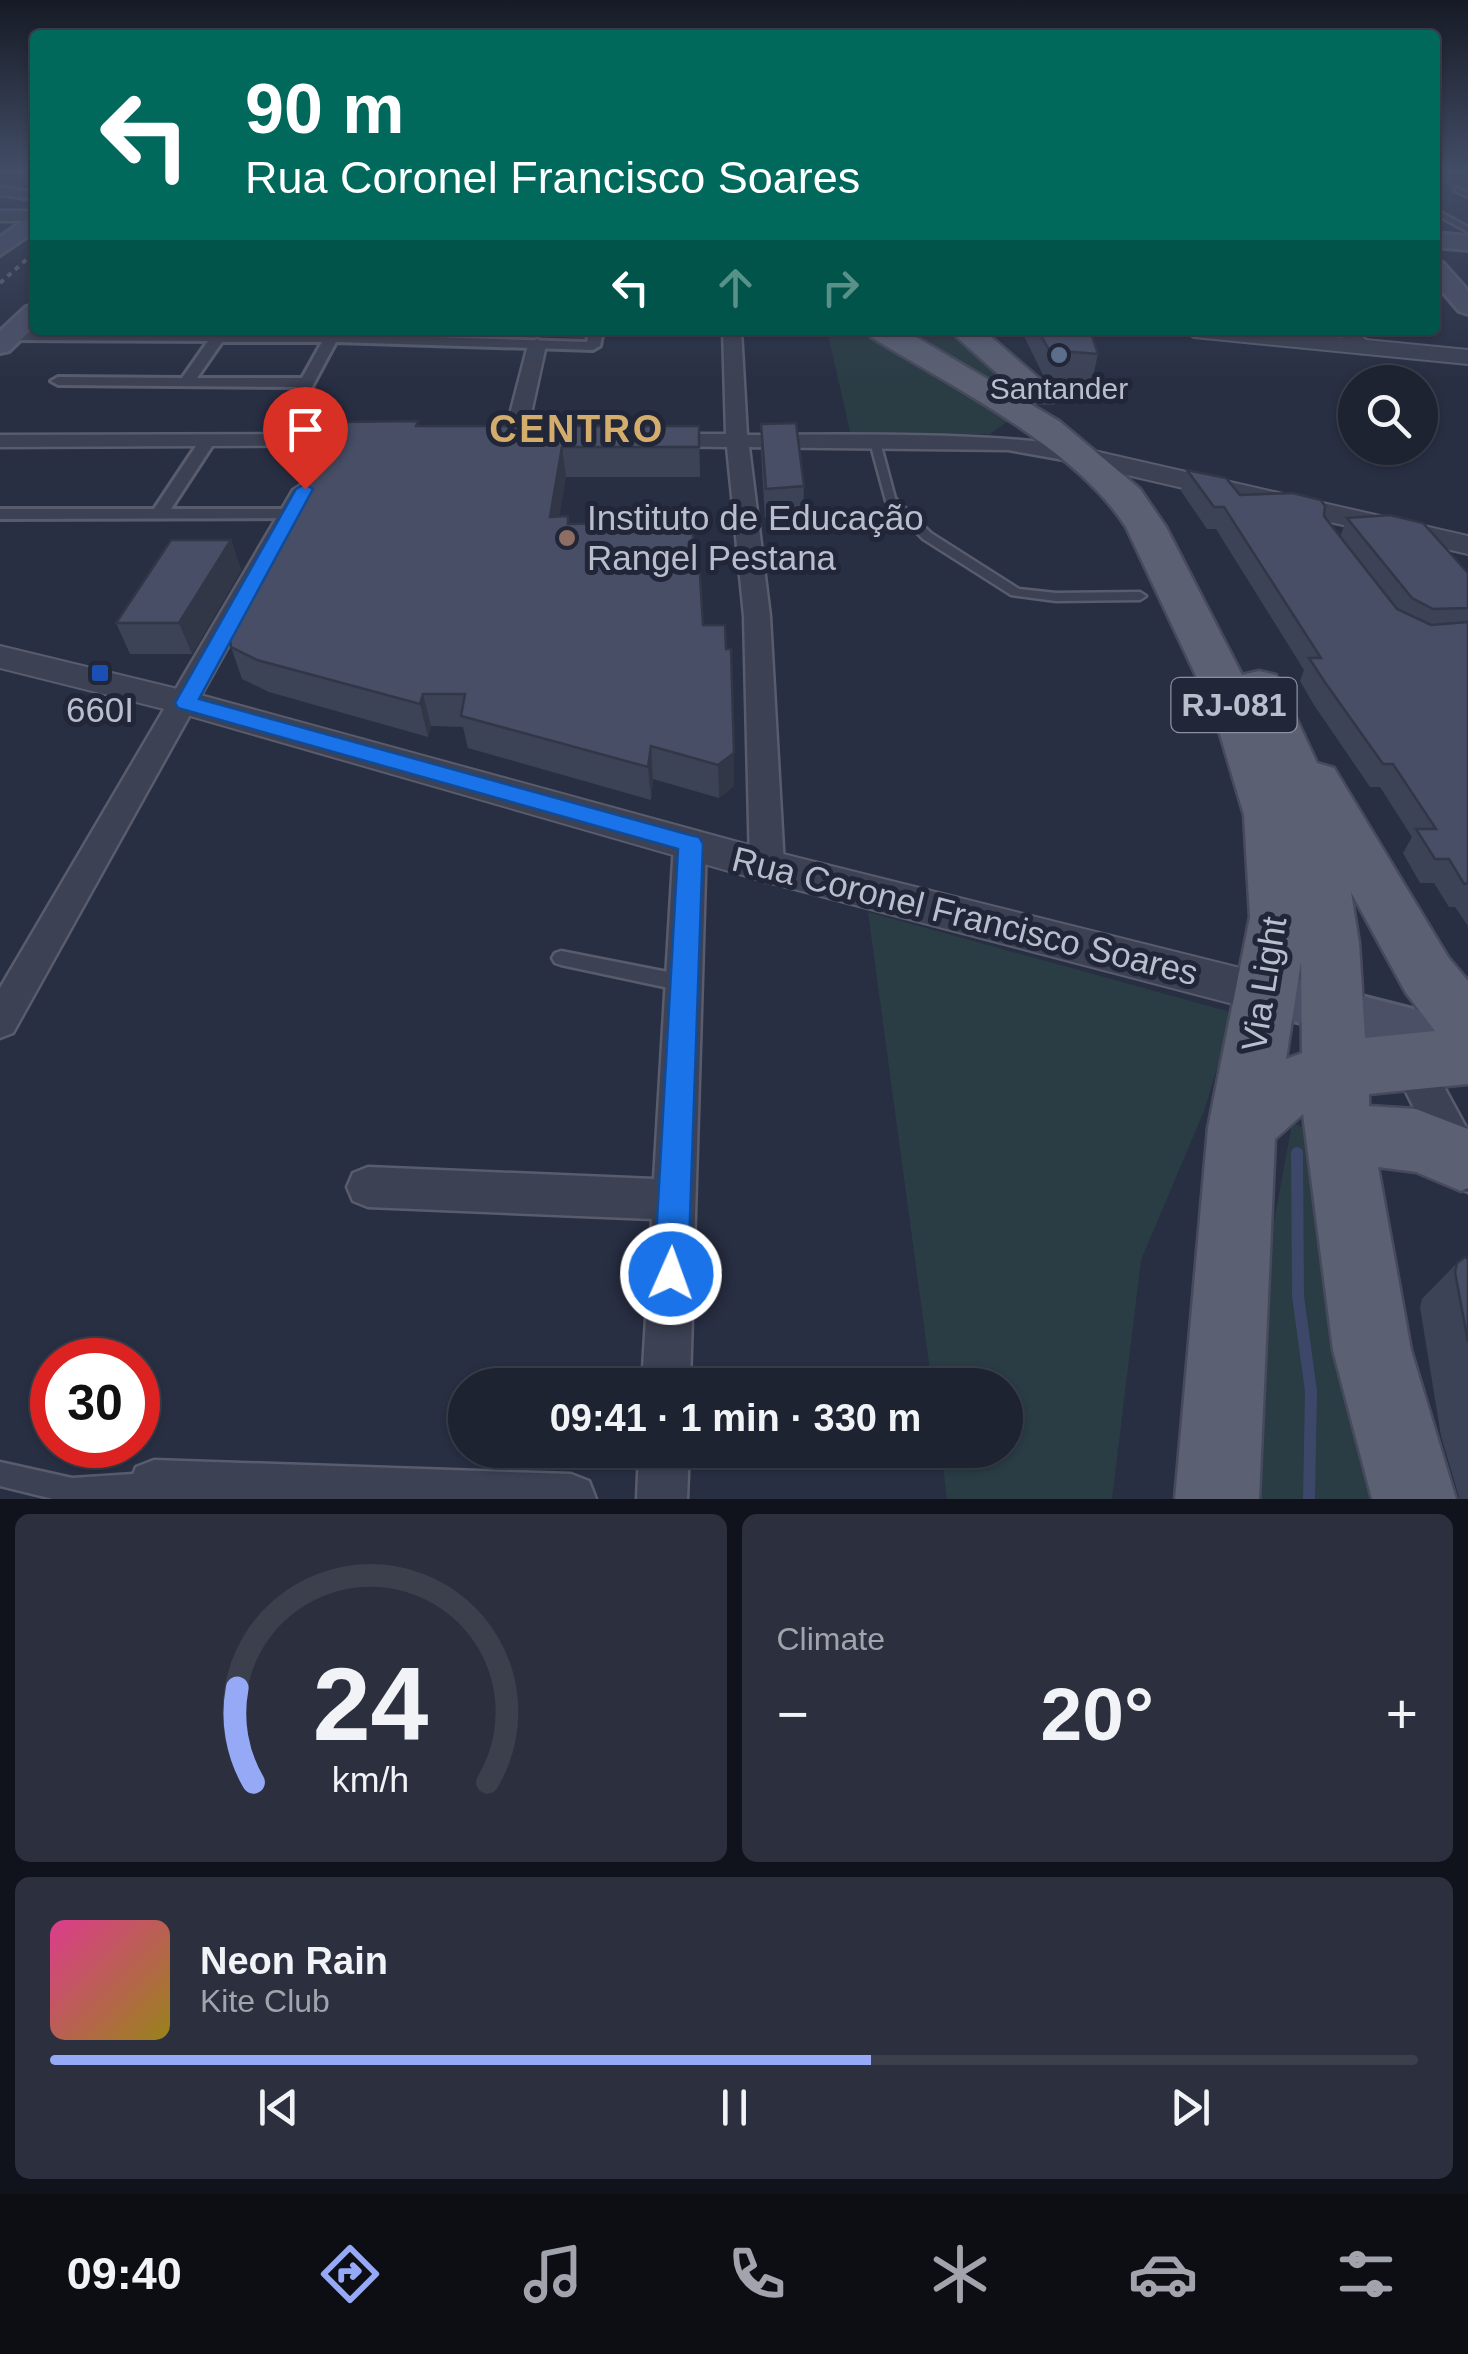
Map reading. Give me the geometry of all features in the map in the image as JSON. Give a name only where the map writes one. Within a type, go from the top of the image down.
[{"type":"main road","points":[[1443,241],[1468,244]]},
{"type":"main road","points":[[1440,274],[1468,306]]},
{"type":"main road","points":[[5,340],[30,317]]},
{"type":"main road","name":"Via Light","points":[[890,335],[1064,442],[1137,511],[1238,714],[1270,814],[1278,917],[1242,1128],[1217,1499]]},
{"type":"main road","name":"Via Light","points":[[970,335],[1130,470],[1165,509],[1266,700],[1310,810],[1324,879],[1342,1154],[1372,1350],[1414,1499]]},
{"type":"main road","points":[[1038,392],[1064,442]]},
{"type":"main road","points":[[1266,700],[1355,845],[1426,975],[1468,1027]]},
{"type":"main road","name":"Rua Coronel Francisco Soares","points":[[1264,992],[1333,1042]]},
{"type":"main road","points":[[1242,1128],[1268,1101],[1298,1085],[1333,1042],[1449,1055]]},
{"type":"main road","points":[[1342,1154],[1352,1142],[1381,1136],[1432,1144],[1465,1166]]},
{"type":"street","points":[[5,340],[159,335]]},
{"type":"street","points":[[186,382],[219,335]]},
{"type":"street","points":[[276,440],[333,335]]},
{"type":"street","points":[[354,335],[593,346],[595,335]]},
{"type":"street","points":[[732,335],[737,440],[757,616],[767,866]]},
{"type":"street","points":[[1244,335],[1468,357]]},
{"type":"street","points":[[1351,335],[1364,347]]},
{"type":"street","points":[[514,441],[537,344]]},
{"type":"street","points":[[58,381],[307,382]]},
{"type":"street","points":[[1008,444],[1035,437],[1064,442],[1130,470],[1431,538],[1462,556]]},
{"type":"street","points":[[159,514],[208,440]]},
{"type":"street","points":[[0,1022],[186,703],[333,440]]},
{"type":"street","points":[[0,442],[387,440]]},
{"type":"street","points":[[644,440],[1064,442]]},
{"type":"street","points":[[0,514],[291,514]]},
{"type":"street","name":"Rua Coronel Francisco Soares","points":[[0,657],[186,703],[767,866],[1264,992]]},
{"type":"street","points":[[667,1368],[690,844]]},
{"type":"street","points":[[1449,1055],[1465,1166]]},
{"type":"street","points":[[368,1187],[674,1200]]},
{"type":"street","points":[[662,1499],[663,1468]]},
{"type":"street","points":[[154,1485],[571,1499]]},
{"type":"lane","points":[[875,442],[890,499],[927,536],[1016,592],[1056,598],[1140,596]]},
{"type":"lane","points":[[1332,531],[1361,535],[1366,533],[1365,523]]},
{"type":"lane","points":[[561,958],[684,984]]},
{"type":"lane","points":[[0,1474],[72,1491],[154,1485]]},
{"type":"shaded area","points":[[828,335],[873,335],[995,404],[1008,421],[990,434],[851,436]]},
{"type":"shaded area","points":[[910,335],[959,335],[1026,394],[1029,402]]},
{"type":"shaded area","points":[[868,912],[1234,1013],[1204,1111],[1141,1260],[1112,1499],[947,1499],[943,1468],[1023,1468],[1023,1368],[930,1368]]},
{"type":"shaded area","points":[[1292,1123],[1313,1130],[1387,1499],[1250,1499],[1266,1265]]},
{"type":"building","points":[[1041,335],[1092,335],[1098,354],[1049,350]]},
{"type":"building","points":[[418,421],[416,426],[699,426],[699,447],[562,447],[550,517],[568,516],[568,524],[693,522],[693,560],[699,559],[703,625],[725,625],[726,649],[731,649],[734,753],[718,765],[651,746],[648,767],[461,716],[465,694],[423,694],[420,704],[257,660],[231,647],[229,631],[333,432],[344,422]]},
{"type":"building","points":[[796,423],[804,486],[766,489],[761,424]]},
{"type":"building","points":[[1187,470],[1226,478],[1240,495],[1293,493],[1321,500],[1324,516],[1397,609],[1431,625],[1468,622],[1468,883],[1464,884],[1449,859],[1435,859],[1416,829],[1436,829],[1393,764],[1383,764],[1324,681],[1309,658],[1321,658],[1224,507],[1214,507]]},
{"type":"building","points":[[1390,515],[1423,523],[1468,573],[1468,608],[1433,609],[1412,598],[1347,518]]},
{"type":"building","points":[[171,540],[231,540],[179,623],[116,623]]},
{"type":"building","points":[[1465,1257],[1468,1342],[1455,1272],[1457,1263]]},
{"type":"waterway","points":[[1297,1153],[1298,1296],[1311,1391],[1309,1499]]},
{"type":"railway","points":[[0,283],[30,256]]},
{"type":"place","name":"Santander","points":[[1059,355]]},
{"type":"place","name":"Instituto de Educação Rangel Pestana","points":[[567,538]]},
{"type":"place","name":"660I","points":[[100,673]]},
{"type":"district","name":"CENTRO","points":[[577,429]]},
{"type":"route","points":[[305,489],[186,703],[690,844],[671,1274]]}]
